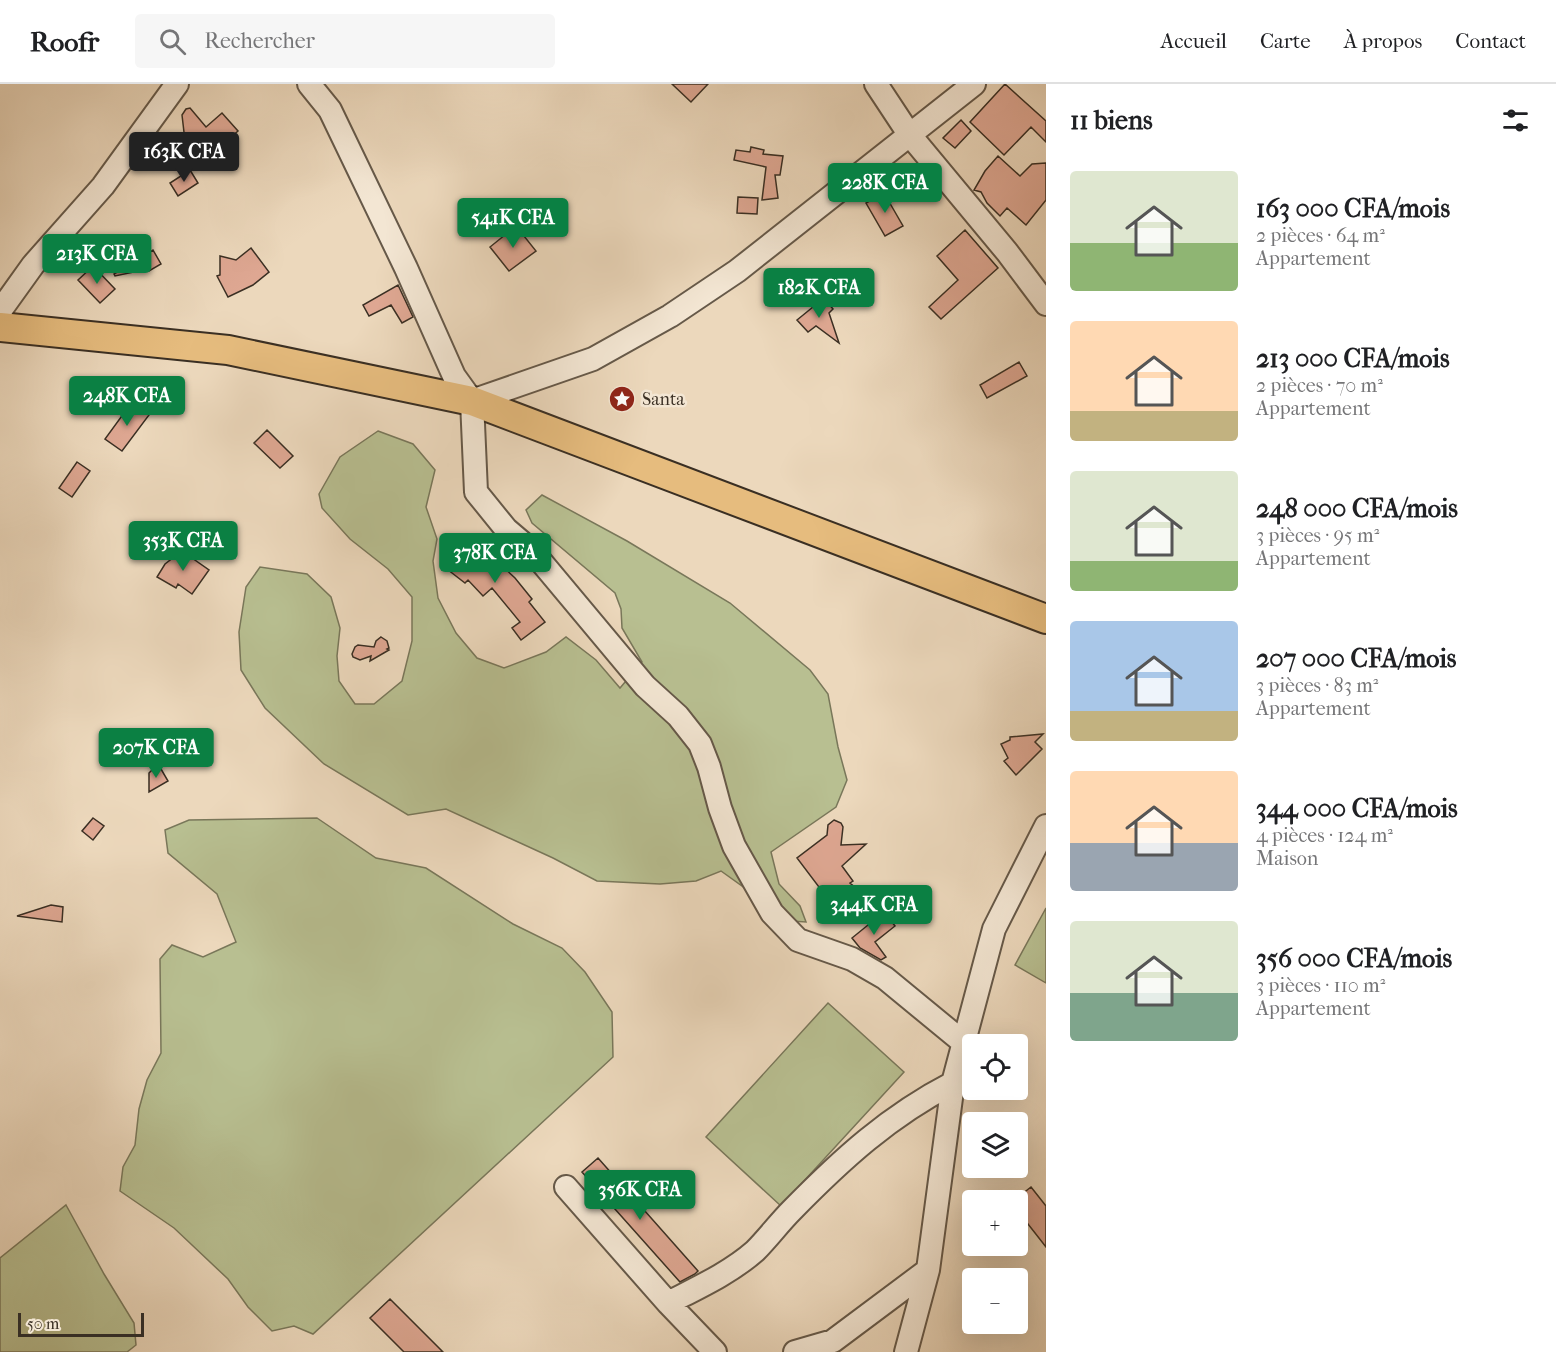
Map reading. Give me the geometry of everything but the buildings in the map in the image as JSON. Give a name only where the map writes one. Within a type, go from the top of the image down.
[{"type":"main road","points":[[0,327],[228,350],[350,377],[472,400],[1046,619]]},
{"type":"street","points":[[0,311],[33,265],[104,186],[177,84]]},
{"type":"street","points":[[309,84],[330,110],[406,267],[454,376],[472,400],[476,492],[506,529],[533,552],[645,686],[678,716],[700,744],[710,767],[720,808],[734,846],[772,913],[798,940],[852,959],[885,978],[962,1041]]},
{"type":"street","points":[[876,84],[909,134],[1007,252],[1046,304]]},
{"type":"street","points":[[472,400],[593,359],[670,316],[737,271],[974,84]]},
{"type":"street","points":[[966,1034],[994,929],[1046,826]]},
{"type":"street","points":[[906,1352],[927,1270],[953,1083],[962,1050]]},
{"type":"street","points":[[668,1303],[708,1283],[754,1252],[791,1211],[865,1139],[921,1099],[953,1083]]},
{"type":"street","points":[[566,1187],[714,1352]]},
{"type":"street","points":[[795,1352],[833,1341],[927,1270]]},
{"type":"green space","points":[[378,431],[413,444],[435,470],[426,507],[437,539],[433,561],[438,598],[456,633],[477,658],[504,668],[546,652],[566,637],[596,660],[620,688],[642,662],[622,628],[621,609],[615,593],[532,523],[526,510],[542,495],[627,541],[730,603],[810,670],[828,694],[847,780],[836,807],[771,852],[779,884],[800,906],[806,922],[791,921],[721,871],[696,881],[660,884],[597,881],[553,858],[446,809],[408,815],[324,764],[265,708],[241,670],[239,632],[246,587],[260,567],[307,574],[331,597],[340,628],[337,656],[339,681],[355,704],[374,704],[402,681],[412,641],[412,597],[388,569],[350,539],[322,508],[319,494],[340,457]]},
{"type":"green space","points":[[317,818],[376,858],[426,868],[513,924],[562,948],[585,972],[612,1012],[613,1057],[313,1334],[294,1326],[272,1331],[248,1307],[228,1279],[174,1228],[120,1191],[123,1167],[135,1145],[139,1109],[147,1080],[161,1053],[160,959],[172,945],[203,957],[236,942],[217,894],[168,853],[165,830],[189,820]]},
{"type":"green space","points":[[1046,908],[1046,983],[1015,965]]},
{"type":"green space","points":[[828,1003],[904,1072],[781,1206],[706,1137]]},
{"type":"green space","points":[[66,1205],[134,1323],[136,1345],[127,1352],[0,1352],[0,1258]]},
{"type":"place","name":"Santa","points":[[622,399]]}]
